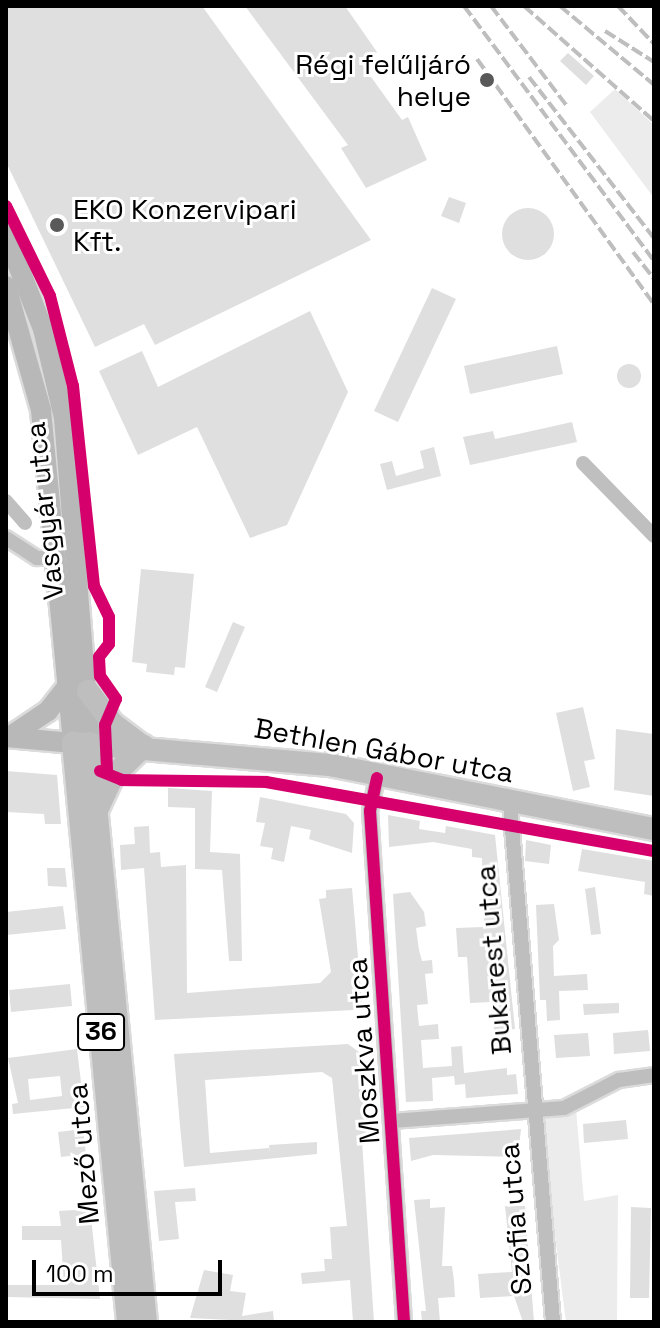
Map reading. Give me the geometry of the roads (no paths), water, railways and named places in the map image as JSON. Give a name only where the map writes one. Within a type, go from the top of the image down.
[{"type":"main road","name":"Vasgyár utca","points":[[6,235],[43,329],[61,404],[82,743]]},
{"type":"main road","name":"Vasgyár utca","points":[[6,286],[34,367],[56,558],[77,689]]},
{"type":"main road","points":[[8,737],[77,689],[112,723],[144,746],[113,776],[98,808]]},
{"type":"main road","name":"Bethlen Gábor utca","points":[[8,737],[144,746],[315,763],[510,804],[654,829]]},
{"type":"main road","name":"Mező utca","points":[[82,743],[98,808],[146,1322]]},
{"type":"main road","name":"Mező utca","points":[[82,743],[128,1322]]},
{"type":"street","points":[[6,538],[37,558],[56,558]]},
{"type":"street","name":"Moszkva utca","points":[[377,778],[370,811],[404,1322]]},
{"type":"street","name":"Bukarest utca","points":[[510,804],[532,1112]]},
{"type":"street","points":[[392,1121],[564,1108],[619,1080],[654,1075]]},
{"type":"street","name":"Szófia utca","points":[[532,1112],[553,1322]]},
{"type":"waterway","points":[[583,463],[654,536]]},
{"type":"waterway","points":[[6,501],[25,523]]},
{"type":"railway","points":[[464,6],[654,261]]},
{"type":"railway","points":[[491,6],[567,106]]},
{"type":"railway","points":[[524,6],[654,121]]},
{"type":"railway","points":[[560,6],[654,85]]},
{"type":"railway","points":[[618,6],[654,44]]},
{"type":"railway","points":[[605,31],[654,62]]},
{"type":"railway","points":[[477,59],[654,304]]},
{"type":"railway","points":[[529,77],[654,238]]},
{"type":"railway","points":[[633,252],[654,279]]},
{"type":"place","name":"Régi felűljáró helye","points":[[487,80]]},
{"type":"place","name":"EKO Konzervipari Kft.","points":[[57,225]]}]
